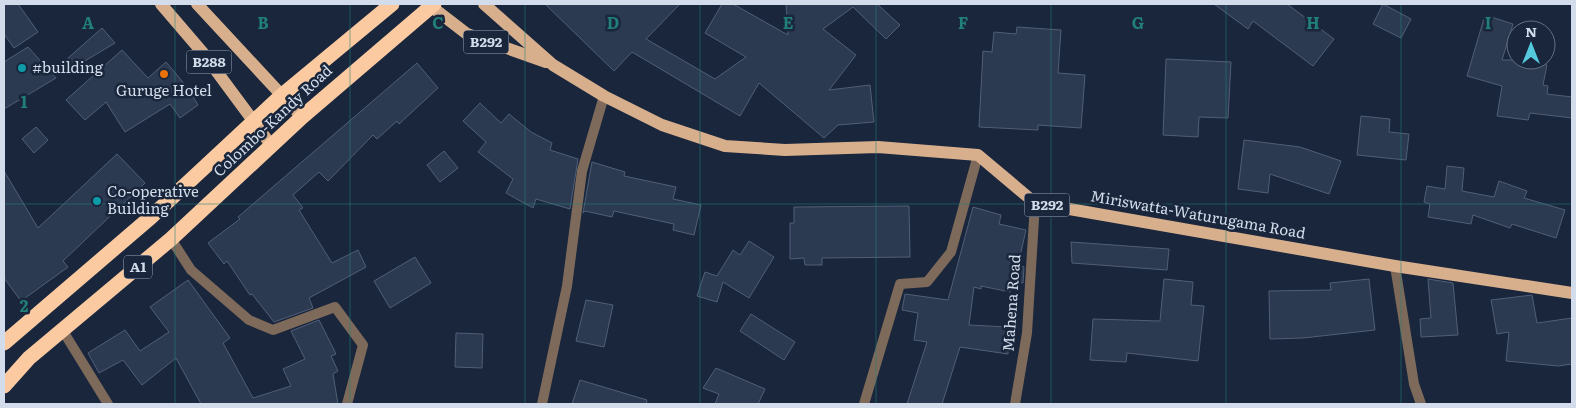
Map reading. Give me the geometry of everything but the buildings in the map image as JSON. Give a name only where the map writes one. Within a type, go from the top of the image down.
[{"type":"highway","name":"Colombo-Kandy Road","points":[[4,343],[151,217],[281,96],[392,4]]},
{"type":"highway","name":"Colombo-Kandy Road","points":[[4,386],[29,358],[63,332],[171,240],[271,145],[431,5]]},
{"type":"main road","name":"B288","points":[[161,4],[203,53],[253,122]]},
{"type":"main road","name":"B288","points":[[197,4],[281,96]]},
{"type":"main road","name":"B292","points":[[484,4],[553,65],[604,96],[662,125],[732,147],[785,150],[878,147],[978,155],[1035,203]]},
{"type":"main road","name":"B292","points":[[431,5],[467,34],[512,52],[553,65]]},
{"type":"main road","points":[[281,96],[302,117]]},
{"type":"main road","points":[[253,122],[271,145]]},
{"type":"main road","name":"Miriswatta-Waturugama Road","points":[[1035,203],[1395,266],[1572,293]]},
{"type":"street","points":[[542,404],[567,286],[582,171],[604,96]]},
{"type":"street","points":[[864,404],[900,284],[927,282],[951,252],[978,155]]},
{"type":"street","name":"Mahena Road","points":[[1015,404],[1027,333],[1035,203]]},
{"type":"street","points":[[171,240],[190,270],[249,320],[273,330],[335,307],[363,345],[348,404]]},
{"type":"street","points":[[1395,266],[1414,384],[1421,404]]},
{"type":"street","points":[[63,332],[108,404]]},
{"type":"place","name":"#building","points":[[22,68]]},
{"type":"place","name":"Guruge Hotel","points":[[164,74]]},
{"type":"place","name":"Co-operative Building","points":[[97,201]]}]
